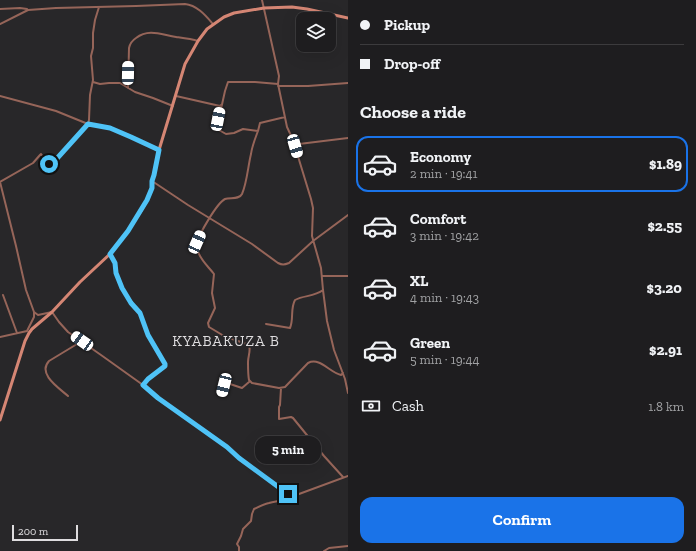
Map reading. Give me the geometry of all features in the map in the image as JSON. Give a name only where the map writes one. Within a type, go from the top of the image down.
[{"type":"street","points":[[262,0],[279,76],[278,85],[288,131],[293,140],[312,199],[312,236],[321,268],[327,321],[334,350],[348,393]]},
{"type":"street","points":[[0,8],[20,8],[28,10],[189,5],[193,6],[205,15],[213,24]]},
{"type":"street","points":[[27,331],[34,317],[34,312],[27,293],[0,182],[30,164],[41,154],[49,164],[52,164],[88,124],[93,82],[91,56],[93,48],[93,32],[99,7]]},
{"type":"street","points":[[0,420],[26,337],[32,329],[52,312],[80,282],[110,254],[141,212],[152,188],[152,181],[159,150],[185,64],[198,41],[207,29],[224,17],[234,13],[264,8],[292,7],[348,18]]},
{"type":"street","points":[[0,24],[28,10]]},
{"type":"street","points":[[128,88],[129,48],[137,37],[142,34],[154,32],[198,41]]},
{"type":"street","points":[[93,82],[100,84],[120,83],[135,92],[173,106]]},
{"type":"street","points":[[258,131],[243,129],[231,134],[226,134],[219,130],[217,126],[221,105],[227,84],[230,82],[308,86],[348,83]]},
{"type":"street","points":[[0,96],[56,111],[88,124],[110,128],[159,150]]},
{"type":"street","points":[[176,96],[207,104],[221,105]]},
{"type":"street","points":[[250,382],[248,377],[249,345],[224,336],[210,328],[208,325],[215,308],[212,293],[214,274],[199,254],[196,245],[209,218],[224,200],[238,197],[242,194],[260,123],[285,117]]},
{"type":"street","points":[[295,146],[299,144],[348,138]]},
{"type":"street","points":[[293,140],[299,144]]},
{"type":"street","points":[[152,181],[252,244],[282,265],[289,263],[313,241],[348,215]]},
{"type":"street","points":[[110,254],[115,263],[116,273],[122,288],[131,303],[140,313],[148,335],[165,364],[165,366],[148,379],[143,385]]},
{"type":"street","points":[[322,276],[348,276]]},
{"type":"street","points":[[266,324],[290,328],[292,324],[293,304],[295,300],[318,294],[323,290]]},
{"type":"street","points":[[3,295],[17,333]]},
{"type":"street","points":[[34,312],[38,316],[52,312]]},
{"type":"street","points":[[52,312],[63,328],[143,385],[158,398],[227,447],[239,458],[288,494],[298,494],[348,476]]},
{"type":"street","points":[[0,337],[32,329]]},
{"type":"street","points":[[68,396],[48,377],[45,369],[46,365],[48,361],[82,341]]},
{"type":"street","points":[[250,382],[270,387],[281,388],[288,386],[308,363],[312,361],[315,361],[338,374],[348,375]]},
{"type":"street","points":[[222,395],[225,384],[227,383],[242,388],[250,382]]},
{"type":"street","points":[[281,388],[279,419],[293,418],[343,477]]},
{"type":"street","points":[[239,551],[237,544],[243,529],[251,521],[254,509],[270,502],[278,502],[286,498],[288,494]]},
{"type":"street","points":[[324,551],[326,549],[348,546]]},
{"type":"district","name":"KYABAKUZA B","points":[[226,341]]},
{"type":"route","points":[[49,164],[52,164],[88,124],[110,128],[159,150],[152,181],[152,188],[147,200],[128,231],[110,254],[115,263],[116,273],[122,288],[131,303],[140,313],[148,335],[165,364],[165,366],[148,379],[143,385],[158,398],[227,447],[239,458],[288,494]]}]
